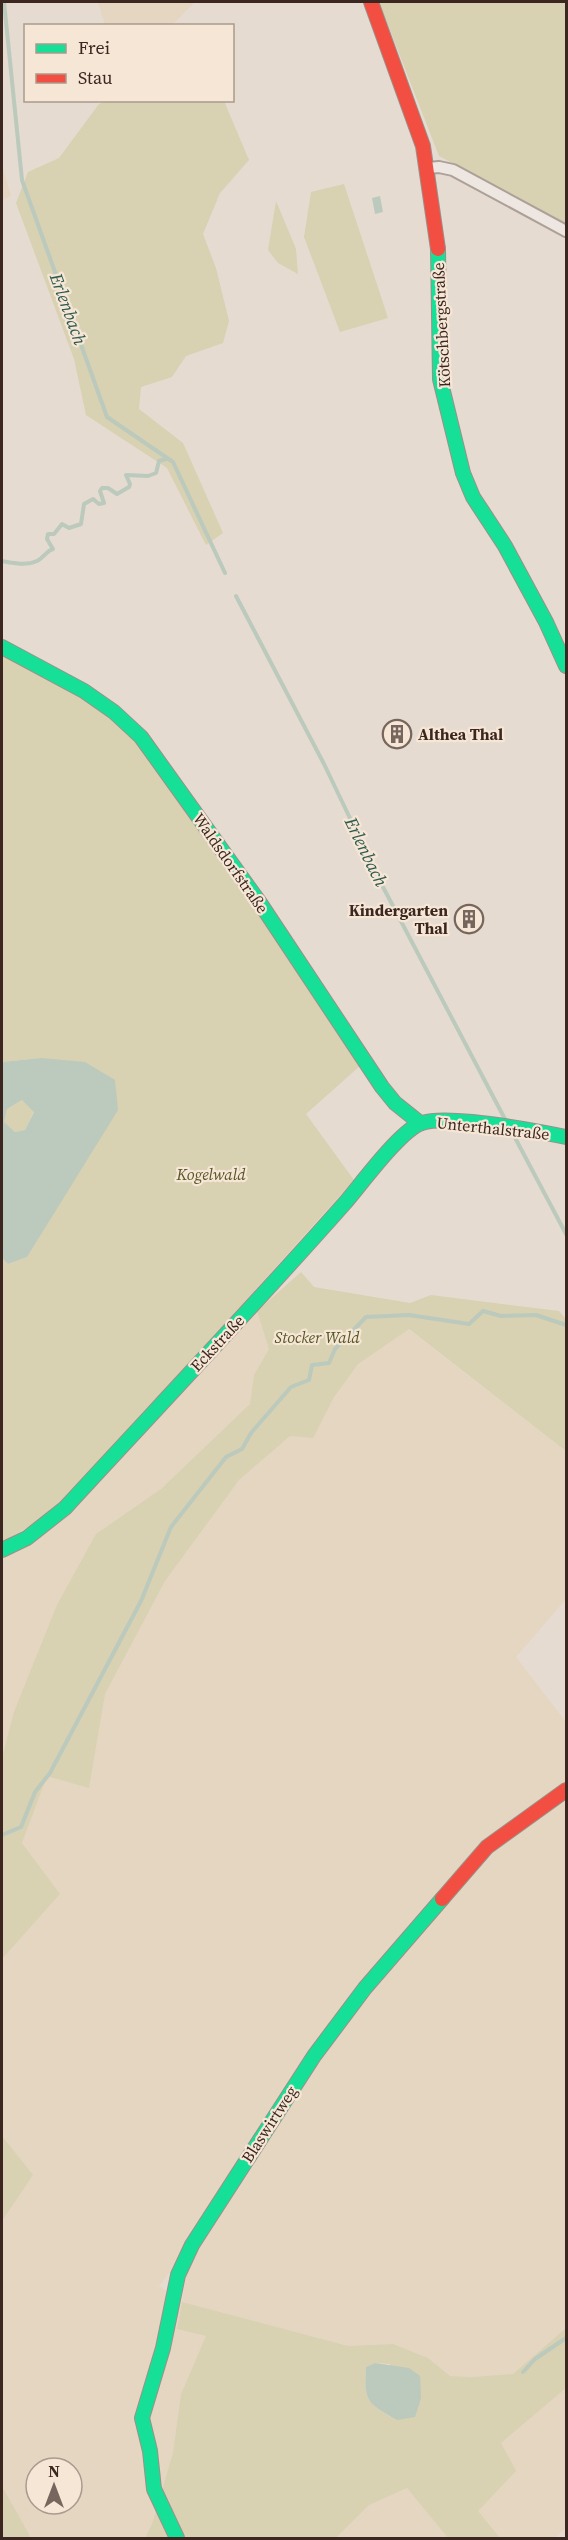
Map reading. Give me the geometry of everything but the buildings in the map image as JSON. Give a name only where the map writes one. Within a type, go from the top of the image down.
[{"type":"street","name":"Kötschbergstraße","points":[[371,2],[423,146],[428,168],[438,246],[441,379],[463,472],[470,491],[505,546],[567,666]]},
{"type":"street","points":[[428,168],[439,167],[453,170],[567,231]]},
{"type":"street","name":"Waldsdorfstraße","points":[[2,647],[84,691],[114,712],[141,737],[260,903],[382,1087],[395,1103],[420,1123]]},
{"type":"street","name":"Unterthalstraße","points":[[420,1123],[437,1120],[519,1128],[567,1137]]},
{"type":"street","name":"Eckstraße","points":[[2,1550],[27,1538],[65,1508],[345,1203],[391,1148],[420,1123]]},
{"type":"street","name":"Blaswirtweg","points":[[177,2538],[154,2489],[150,2451],[142,2418],[163,2349],[178,2276],[192,2245],[314,2056],[365,1988],[487,1847],[567,1790]]},
{"type":"shaded area","points":[[98,2],[195,2],[173,24],[105,24]]},
{"type":"shaded area","points":[[2,165],[11,196],[2,200]]},
{"type":"shaded area","points":[[380,196],[383,212],[375,214],[372,198]]},
{"type":"shaded area","points":[[41,1058],[85,1062],[115,1080],[118,1110],[27,1257],[8,1264],[2,1258],[2,1062]],"holes":[[[22,1100],[34,1112],[25,1130],[15,1132],[4,1122],[7,1109]]]},
{"type":"shaded area","points":[[257,1311],[269,1349],[254,1375],[250,1404],[161,1489],[96,1534],[2,1758],[2,1556],[173,1397]]},
{"type":"shaded area","points":[[408,1329],[566,1451],[566,1599],[516,1657],[566,1722],[566,1785],[519,1817],[483,1847],[363,1985],[310,2056],[240,2158],[193,2232],[183,2256],[159,2286],[182,2302],[177,2329],[206,2336],[181,2394],[173,2453],[152,2524],[145,2538],[31,2538],[2,2489],[2,2221],[33,2175],[2,2136],[2,1959],[60,1894],[22,1843],[47,1775],[89,1788],[105,1694],[165,1581],[239,1480],[290,1436],[313,1438],[334,1397],[358,1363]]},
{"type":"shaded area","points":[[566,1797],[566,2328],[513,2374],[450,2376],[428,2358],[393,2344],[348,2346],[182,2302],[186,2274],[202,2239],[282,2111],[344,2023],[403,1950],[492,1850],[525,1823]]},
{"type":"shaded area","points":[[375,2363],[409,2368],[420,2376],[421,2398],[415,2417],[397,2420],[373,2405],[367,2395],[366,2367]]},
{"type":"shaded area","points":[[566,2388],[566,2528],[555,2538],[500,2538],[477,2511],[515,2471],[501,2443]]},
{"type":"shaded area","points":[[407,2488],[448,2538],[336,2538],[369,2505]]},
{"type":"green space","points":[[379,2],[566,2],[566,223],[439,156]]},
{"type":"green space","points":[[104,102],[224,102],[249,160],[220,193],[203,234],[216,268],[229,321],[223,343],[186,356],[172,377],[141,387],[139,409],[183,443],[223,533],[206,545],[167,468],[86,415],[74,359],[16,203],[28,172],[59,158],[99,104]]},
{"type":"green space","points":[[344,184],[388,318],[340,332],[304,237],[311,192]]},
{"type":"green space","points":[[276,201],[296,249],[298,274],[278,263],[268,250]]},
{"type":"green space","name":"Kogelwald","points":[[2,654],[82,696],[112,716],[136,741],[255,904],[360,1066],[306,1114],[354,1180],[79,1486],[42,1519],[2,1542],[2,1258],[8,1264],[27,1257],[62,1199],[41,1058],[2,1062]]},
{"type":"green space","points":[[22,1100],[34,1111],[25,1130],[15,1132],[4,1122],[7,1109]]},
{"type":"green space","name":"Stocker Wald","points":[[301,1272],[314,1287],[410,1303],[431,1295],[559,1311],[566,1319],[566,1451],[409,1329],[358,1364],[334,1397],[313,1438],[290,1436],[239,1480],[165,1581],[105,1694],[89,1788],[47,1776],[22,1843],[60,1894],[2,1959],[2,1758],[14,1712],[57,1605],[96,1534],[161,1489],[250,1404],[254,1375],[269,1349],[257,1311]]},
{"type":"green space","points":[[2,2136],[33,2175],[2,2221]]},
{"type":"green space","points":[[182,2302],[348,2346],[393,2344],[428,2358],[450,2376],[471,2377],[513,2374],[566,2328],[566,2388],[501,2443],[516,2471],[478,2511],[500,2538],[448,2538],[407,2488],[369,2505],[336,2538],[145,2538],[152,2524],[173,2453],[181,2394],[206,2336],[177,2329]],"holes":[[[375,2363],[390,2364],[397,2420],[373,2405],[366,2388],[366,2367]]]},
{"type":"green space","points":[[2,2489],[4,2490],[31,2538],[2,2538]]},
{"type":"waterway","name":"Erlenbach","points":[[4,2],[22,180],[107,417],[173,462],[225,573]]},
{"type":"waterway","points":[[2,561],[24,564],[39,560],[53,549],[47,539],[48,534],[54,534],[62,524],[69,528],[81,524],[84,504],[93,499],[99,504],[104,503],[100,491],[102,488],[108,488],[117,494],[129,487],[126,475],[148,476],[156,473],[159,461],[166,459]]},
{"type":"waterway","name":"Erlenbach","points":[[236,596],[324,764],[383,887],[507,1123]]},
{"type":"waterway","name":"Erlenbach","points":[[512,1132],[566,1234]]},
{"type":"waterway","points":[[2,1835],[21,1827],[35,1792],[50,1773],[141,1601],[171,1527],[226,1457],[242,1449],[251,1433],[291,1387],[309,1380],[312,1365],[329,1363],[335,1349],[366,1317],[409,1315],[469,1324],[483,1311],[501,1316],[536,1315],[566,1325]]},
{"type":"waterway","points":[[523,2372],[535,2359],[566,2338]]},
{"type":"traffic: fast","points":[[438,249],[440,379],[463,473],[473,497],[505,546],[546,622],[566,666]]},
{"type":"traffic: fast","points":[[2,647],[84,691],[114,712],[141,737],[260,903],[382,1087],[395,1103],[420,1123]]},
{"type":"traffic: fast","points":[[2,1550],[27,1538],[65,1508],[275,1281],[381,1159],[413,1127],[435,1121],[472,1122],[566,1137]]},
{"type":"traffic: fast","points":[[177,2538],[154,2489],[150,2451],[142,2418],[163,2348],[178,2275],[192,2245],[314,2056],[365,1988],[442,1899]]},
{"type":"traffic: jam","points":[[371,2],[423,146],[438,249]]},
{"type":"traffic: jam","points":[[442,1899],[487,1847],[566,1790]]},
{"type":"place","name":"Althea Thal","points":[[397,734]]},
{"type":"place","name":"Kindergarten Thal","points":[[469,919]]}]
